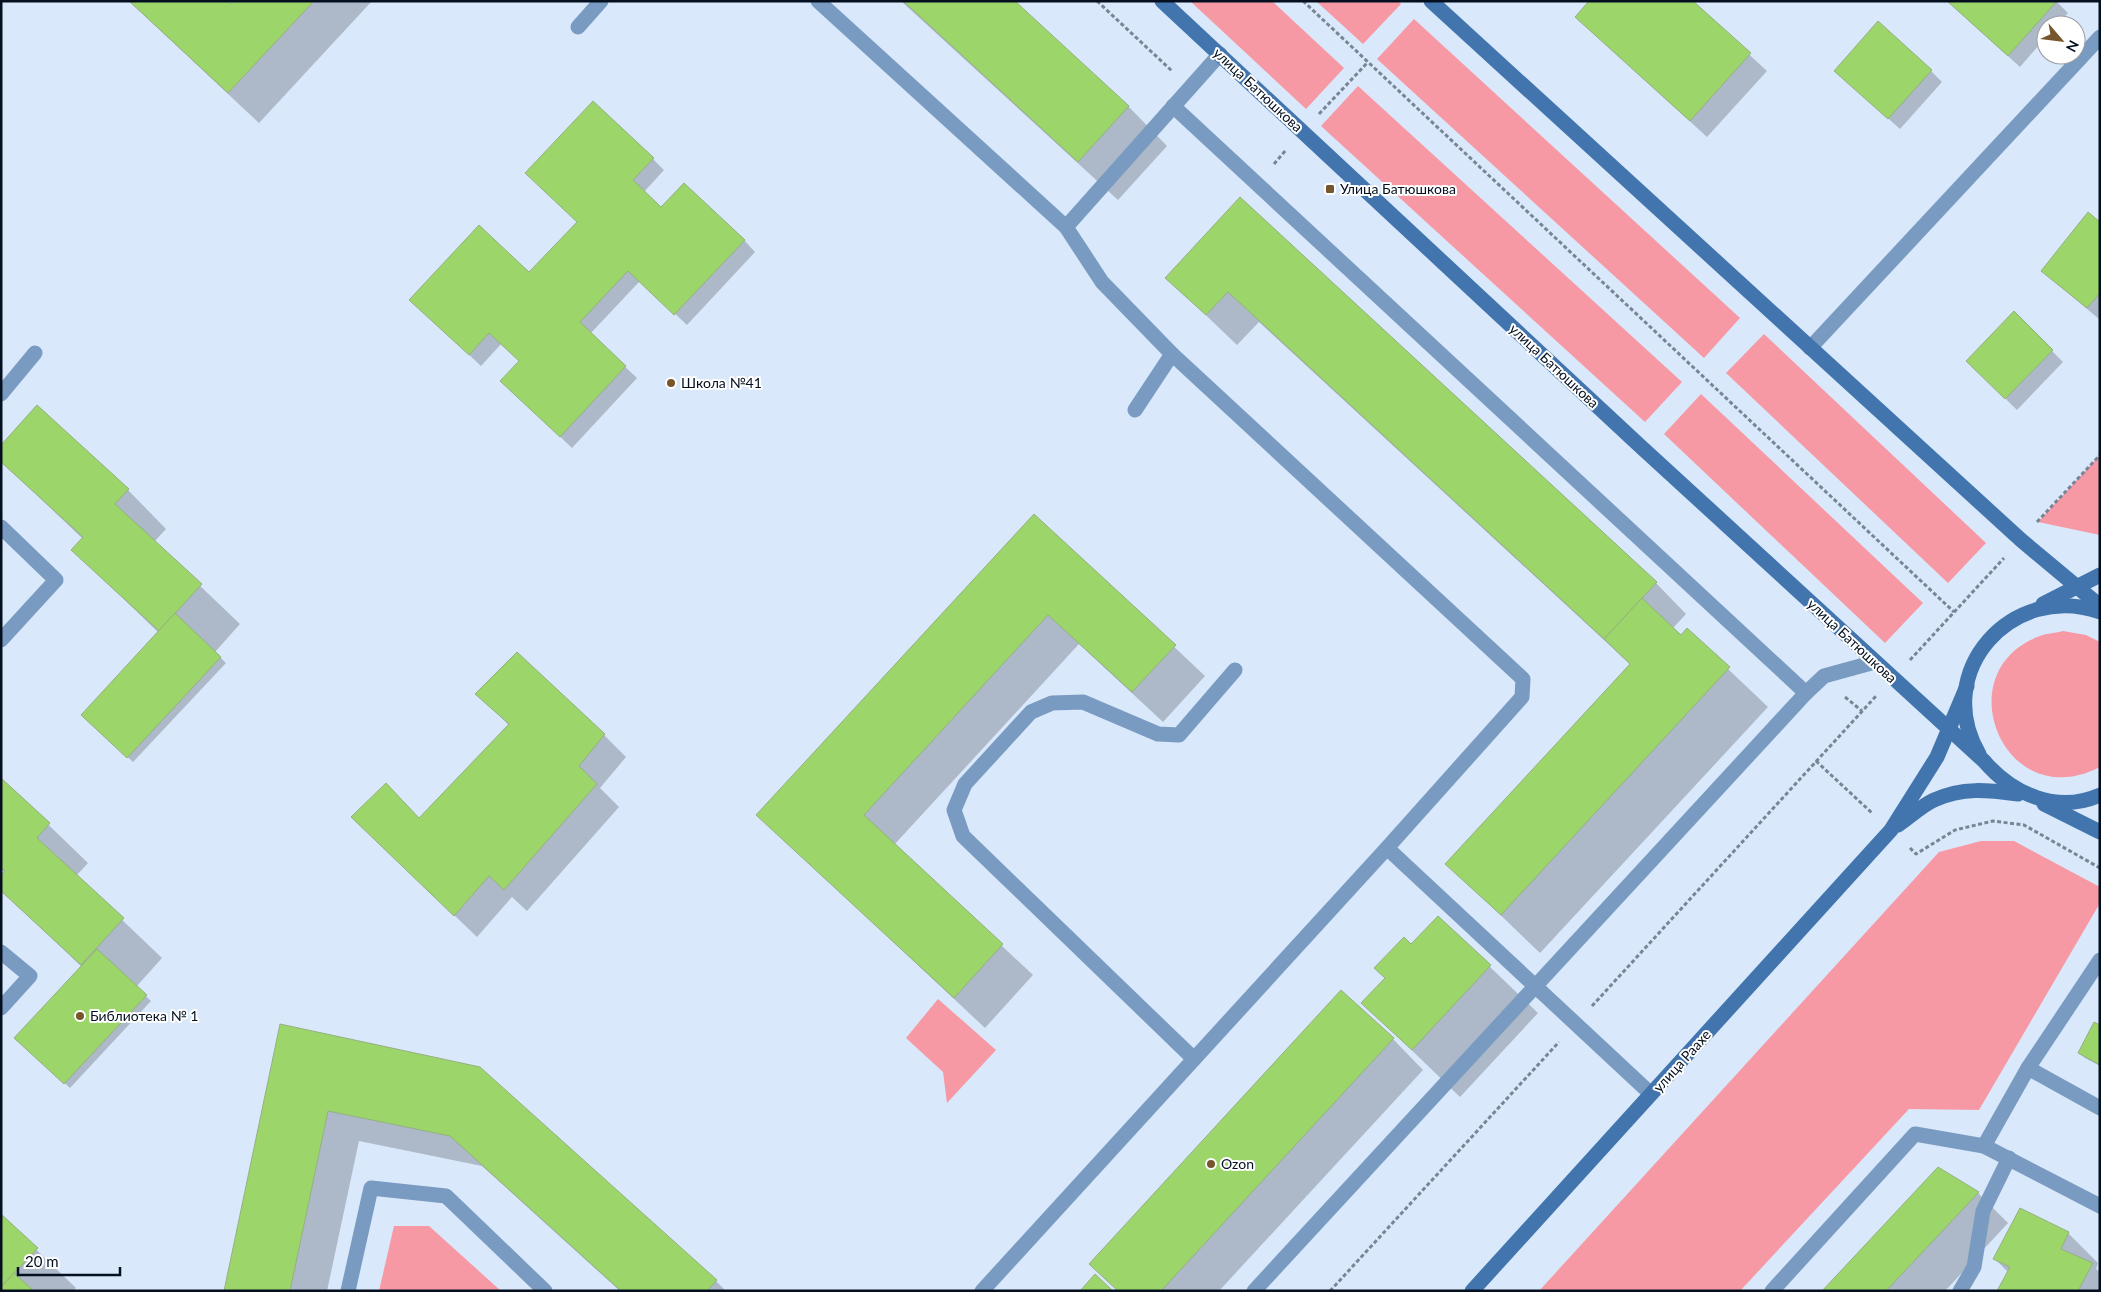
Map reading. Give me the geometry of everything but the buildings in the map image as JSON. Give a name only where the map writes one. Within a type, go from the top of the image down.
[{"type":"street","points":[[578,27],[602,1]]},
{"type":"street","points":[[818,1],[1066,227],[1102,282],[1172,354],[1523,680],[1522,697],[1387,848],[982,1291]]},
{"type":"street","name":"улица Батюшкова","points":[[1162,1],[1892,679],[1984,761]]},
{"type":"street","points":[[1431,1],[2021,540],[2100,606]]},
{"type":"street","points":[[1810,348],[2100,37]]},
{"type":"street","points":[[1066,227],[1220,54]]},
{"type":"street","points":[[1173,106],[1806,693]]},
{"type":"street","points":[[1,394],[34,353]]},
{"type":"street","points":[[1135,410],[1172,354]]},
{"type":"street","points":[[1,527],[56,580],[1,640]]},
{"type":"street","points":[[2100,575],[2010,621],[1988,641],[1972,666],[1965,705],[1967,725],[1974,744],[1984,761],[1996,775],[2011,787],[2100,832]]},
{"type":"street","points":[[2027,612],[2047,606],[2066,605],[2086,607],[2100,612]]},
{"type":"street","points":[[1254,1291],[1535,984],[1806,693],[1824,676],[1875,662]]},
{"type":"street","points":[[1194,1059],[963,836],[954,810],[965,784],[1031,712],[1052,703],[1083,702],[1158,734],[1179,735],[1235,670]]},
{"type":"street","points":[[1891,830],[1937,757],[1967,686]]},
{"type":"street","points":[[1891,830],[1932,801],[1956,792],[1982,789],[2061,802],[2077,801],[2100,795]]},
{"type":"street","name":"улица Раахе","points":[[1472,1291],[1891,830]]},
{"type":"street","points":[[1387,848],[1651,1094]]},
{"type":"street","points":[[1,952],[30,976],[1,1008]]},
{"type":"street","points":[[1984,1146],[2028,1068],[2100,960]]},
{"type":"street","points":[[2028,1068],[2100,1108]]},
{"type":"street","points":[[1772,1291],[1915,1134],[1984,1146],[2100,1206]]},
{"type":"street","points":[[1960,1291],[1974,1267],[1983,1211],[2009,1158]]},
{"type":"street","points":[[348,1291],[371,1188],[446,1196],[545,1291]]},
{"type":"path","points":[[1303,1],[1954,612]]},
{"type":"path","points":[[1330,1291],[1816,761],[2100,455]]},
{"type":"path","points":[[1816,761],[1916,854],[1956,830],[1993,821],[2024,825],[2100,868]]},
{"type":"shaded area","points":[[1190,1],[1272,1],[1344,68],[1306,109]]},
{"type":"shaded area","points":[[1316,1],[1398,1],[1401,4],[1363,44]]},
{"type":"shaded area","points":[[1414,19],[1740,318],[1704,358],[1377,59]]},
{"type":"shaded area","points":[[1358,86],[1682,382],[1645,422],[1321,126]]},
{"type":"shaded area","points":[[1764,334],[1986,543],[1948,583],[1726,373]]},
{"type":"shaded area","points":[[1701,394],[1923,603],[1885,643],[1664,434]]},
{"type":"shaded area","points":[[2100,455],[2100,535],[2038,522]]},
{"type":"shaded area","points":[[2063,631],[2086,635],[2100,642],[2100,767],[2066,777],[2036,772],[2013,756],[1998,733],[1992,706],[1996,678],[2011,653],[2040,636]]},
{"type":"shaded area","points":[[1981,841],[2014,841],[2100,887],[2100,903],[1979,1110],[1909,1109],[1740,1291],[1539,1291],[1939,852]]},
{"type":"shaded area","points":[[938,999],[996,1050],[947,1103],[943,1072],[906,1038]]},
{"type":"shaded area","points":[[394,1226],[429,1226],[501,1291],[379,1291]]},
{"type":"place","name":"Улица Батюшкова","points":[[1330,189]]},
{"type":"place","name":"Школа №41","points":[[671,383]]},
{"type":"place","name":"Библиотека № 1","points":[[80,1016]]},
{"type":"place","name":"Ozon","points":[[1211,1164]]}]
